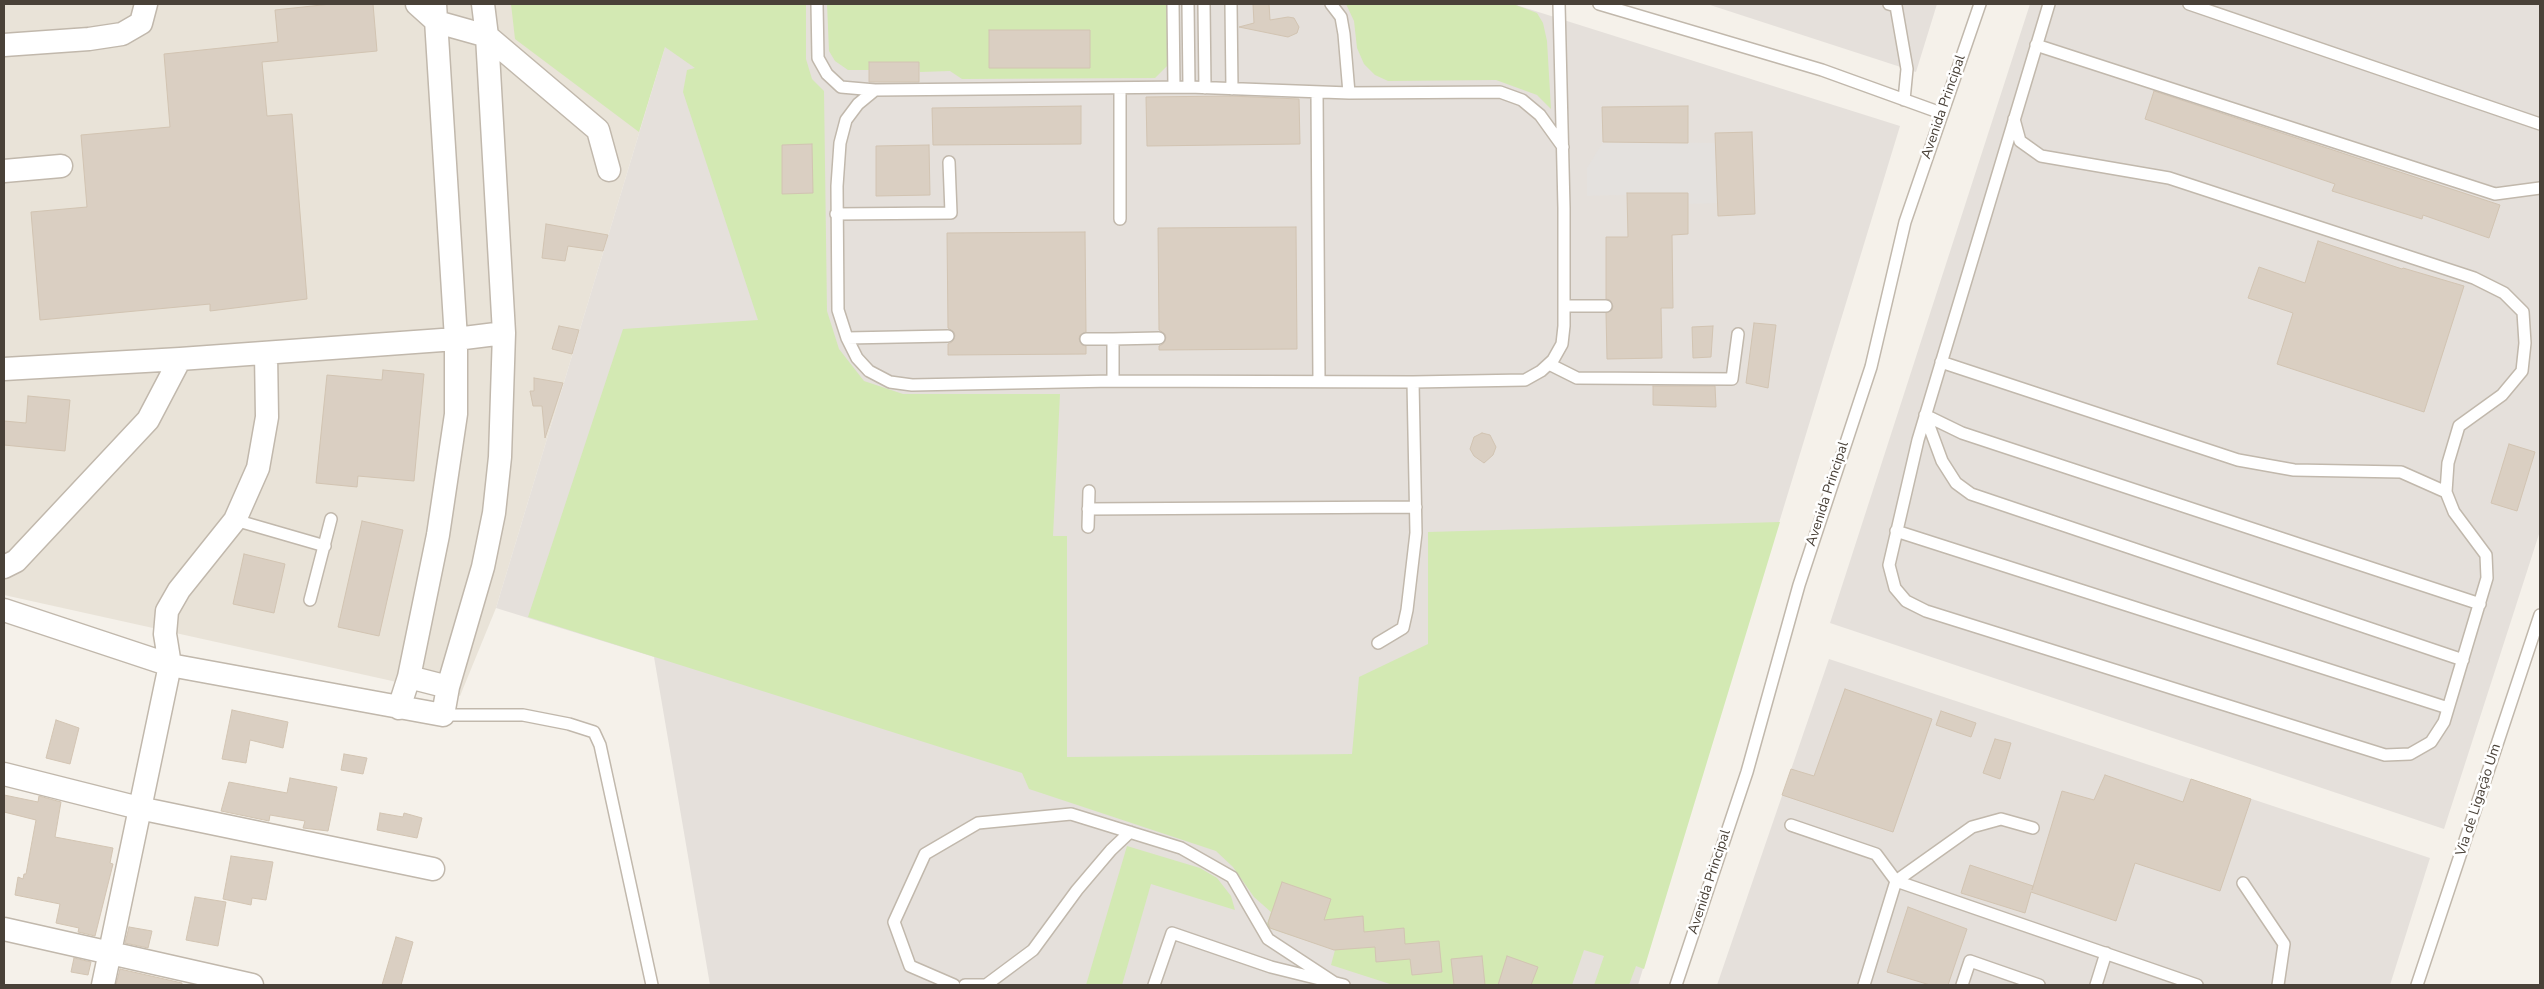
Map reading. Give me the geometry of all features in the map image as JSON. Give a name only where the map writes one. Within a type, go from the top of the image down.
[{"type":"street","points":[[4,45],[89,39],[122,34],[141,23],[146,4]]},
{"type":"street","points":[[417,4],[487,36],[598,130],[609,170]]},
{"type":"street","points":[[4,610],[170,665],[443,715],[448,687],[482,567],[494,513],[500,457],[504,333],[487,36],[483,4]]},
{"type":"street","points":[[399,708],[409,677],[449,470],[456,414],[456,339],[436,13]]},
{"type":"street","points":[[4,171],[61,166]]},
{"type":"street","points":[[4,363],[180,359],[456,339],[504,333]]},
{"type":"street","points":[[103,985],[170,665],[165,634],[167,612],[179,590],[235,520],[258,468],[267,417],[266,353]]},
{"type":"street","points":[[4,567],[16,561],[148,420],[180,359]]},
{"type":"street","points":[[409,677],[448,687]]},
{"type":"street","points":[[4,774],[139,808],[433,869]]},
{"type":"street","points":[[4,930],[252,985]]},
{"type":"lane","points":[[817,4],[818,58],[827,74],[841,87],[875,90],[1189,87],[1349,93],[1500,92],[1522,100],[1540,115],[1562,147]]},
{"type":"lane","points":[[1173,4],[1174,87]]},
{"type":"lane","points":[[1188,4],[1189,87]]},
{"type":"lane","points":[[1204,4],[1204,88]]},
{"type":"lane","points":[[1231,4],[1232,90]]},
{"type":"lane","points":[[1330,4],[1341,17],[1349,93]]},
{"type":"lane","points":[[875,90],[858,104],[846,120],[840,143],[836,214],[838,310],[847,338],[857,358],[869,371],[890,382],[912,385],[1113,381],[1319,380],[1413,382],[1525,380],[1542,371],[1562,344],[1564,306],[1559,4]]},
{"type":"lane","points":[[1599,4],[1822,70],[1941,113]]},
{"type":"lane","points":[[1894,4],[1907,69],[1904,100]]},
{"type":"lane","name":"Avenida Principal","points":[[1676,985],[1747,772],[1798,585],[1870,367],[1905,222],[1980,4]]},
{"type":"lane","points":[[2014,119],[2020,141],[2041,156],[2169,178],[2474,278],[2504,293],[2523,312],[2525,344],[2522,370],[2502,396],[2459,426],[2448,463],[2446,492],[2454,512],[2486,555],[2487,578],[2444,722],[2431,742],[2410,754],[2386,756],[1926,612],[1906,602],[1895,588],[1890,565],[1896,531],[1925,415],[2036,45],[2049,4]]},
{"type":"lane","points":[[2189,4],[2540,124]]},
{"type":"lane","points":[[2036,45],[2495,194],[2540,188]]},
{"type":"lane","points":[[1120,88],[1120,219]]},
{"type":"lane","points":[[1317,92],[1319,380]]},
{"type":"lane","points":[[836,214],[951,213],[949,162]]},
{"type":"lane","points":[[1564,306],[1606,306]]},
{"type":"lane","points":[[1549,364],[1577,378],[1732,379],[1738,334]]},
{"type":"lane","points":[[847,338],[948,336]]},
{"type":"lane","points":[[1086,339],[1159,338]]},
{"type":"lane","points":[[1113,339],[1113,381]]},
{"type":"lane","points":[[1941,362],[2238,460],[2294,470],[2401,472],[2446,492]]},
{"type":"lane","points":[[1378,643],[1403,628],[1407,610],[1416,533],[1413,382]]},
{"type":"lane","points":[[1925,415],[1962,433],[2480,604]]},
{"type":"lane","points":[[1925,415],[1942,462],[1956,483],[1971,494],[2463,660]]},
{"type":"lane","points":[[1088,491],[1088,527]]},
{"type":"lane","points":[[1088,509],[1416,507]]},
{"type":"lane","points":[[310,600],[331,519]]},
{"type":"lane","points":[[235,520],[325,546]]},
{"type":"lane","points":[[1896,531],[2448,708]]},
{"type":"lane","name":"Via de Ligação Um","points":[[2417,985],[2540,616]]},
{"type":"lane","points":[[443,715],[523,715],[569,724],[594,732],[600,746],[652,985]]},
{"type":"lane","points":[[954,985],[910,966],[894,922],[925,854],[978,823],[1071,814],[1181,848],[1232,877],[1268,938],[1340,984]]},
{"type":"lane","points":[[1865,985],[1896,881],[1972,827],[2001,819],[2033,828]]},
{"type":"lane","points":[[1791,825],[1876,854],[1896,881],[2198,985]]},
{"type":"lane","points":[[965,985],[986,985],[1033,950],[1077,890],[1130,832]]},
{"type":"lane","points":[[2243,883],[2284,944],[2278,985]]},
{"type":"lane","points":[[1154,985],[1172,932],[1271,967],[1340,984]]},
{"type":"lane","points":[[2096,985],[2106,953]]},
{"type":"lane","points":[[1962,985],[1970,961],[2039,985]]},
{"type":"shaded area","points":[[4,4],[678,4],[496,608],[460,696],[4,595]]},
{"type":"shaded area","points":[[678,4],[1513,4],[1900,126],[1638,985],[710,985],[654,657],[496,608]]},
{"type":"shaded area","points":[[1707,4],[1937,4],[1916,72]]},
{"type":"shaded area","points":[[2030,4],[2540,4],[2540,531],[2444,829],[1830,623]]},
{"type":"shaded area","points":[[1603,142],[1715,143],[1717,203],[1688,204],[1687,193],[1587,196],[1587,168]]},
{"type":"shaded area","points":[[1829,659],[2430,858],[2390,985],[1717,985]]},
{"type":"green space","points":[[511,4],[806,4],[806,59],[812,79],[824,91],[827,311],[839,349],[864,381],[903,394],[1060,394],[1053,536],[1067,536],[1067,757],[1352,754],[1359,677],[1428,644],[1428,532],[1780,522],[1644,969],[1636,966],[1629,985],[1594,985],[1604,956],[1584,950],[1572,985],[1393,985],[1331,965],[1335,950],[1266,927],[1271,912],[1254,897],[1233,867],[1216,851],[1029,789],[1022,773],[528,617],[623,329],[758,320],[683,92],[687,70],[695,68],[665,47],[639,132],[515,39]]},
{"type":"green space","points":[[827,4],[1167,4],[1168,65],[1155,78],[962,79],[950,71],[920,72],[919,62],[869,70],[848,70],[835,61],[829,51]]},
{"type":"green space","points":[[1346,4],[1513,4],[1537,13],[1543,23],[1547,41],[1551,109],[1537,95],[1496,80],[1388,81],[1375,75],[1364,64],[1357,48],[1354,21]]},
{"type":"green space","points":[[1127,846],[1200,868],[1217,878],[1231,896],[1235,910],[1151,884],[1122,985],[1086,985]]},
{"type":"building","points":[[331,4],[373,4],[377,51],[262,62],[267,116],[292,114],[307,299],[210,311],[210,304],[40,320],[31,212],[87,207],[81,135],[170,127],[164,54],[278,42],[275,10]]},
{"type":"building","points":[[1253,4],[1269,4],[1270,20],[1294,18],[1299,27],[1297,33],[1288,37],[1239,27],[1254,23]]},
{"type":"building","points":[[989,30],[1090,30],[1090,68],[989,68]]},
{"type":"building","points":[[869,62],[919,62],[919,82],[869,82]]},
{"type":"building","points":[[2154,91],[2500,205],[2489,238],[2423,215],[2422,219],[2332,191],[2335,184],[2145,119]]},
{"type":"building","points":[[1230,96],[1299,99],[1300,144],[1147,146],[1146,97]]},
{"type":"building","points":[[1081,106],[1081,144],[933,145],[932,108]]},
{"type":"building","points":[[1688,106],[1688,143],[1603,142],[1602,107]]},
{"type":"building","points":[[1752,132],[1755,214],[1718,216],[1715,133]]},
{"type":"building","points":[[812,144],[813,193],[782,194],[782,145]]},
{"type":"building","points":[[929,145],[930,195],[876,196],[876,146]]},
{"type":"building","points":[[1627,193],[1688,193],[1688,234],[1672,235],[1673,308],[1661,308],[1662,358],[1607,359],[1606,313],[1612,310],[1613,306],[1610,300],[1606,299],[1606,237],[1628,237]]},
{"type":"building","points":[[546,224],[608,235],[603,251],[568,246],[565,261],[542,258]]},
{"type":"building","points":[[1296,227],[1297,349],[1159,350],[1159,346],[1163,344],[1166,338],[1165,334],[1159,330],[1158,228]]},
{"type":"building","points":[[1085,232],[1086,332],[1080,335],[1079,339],[1082,345],[1086,346],[1086,354],[948,355],[948,344],[952,342],[955,336],[954,332],[948,328],[947,233]]},
{"type":"building","points":[[2318,241],[2402,269],[2464,286],[2424,412],[2277,364],[2293,313],[2248,298],[2259,267],[2305,283]]},
{"type":"building","points":[[1754,323],[1776,325],[1768,388],[1746,383]]},
{"type":"building","points":[[559,326],[579,330],[572,354],[552,349]]},
{"type":"building","points":[[1713,326],[1711,357],[1693,358],[1692,327]]},
{"type":"building","points":[[383,370],[424,374],[414,481],[358,476],[357,487],[316,483],[327,375],[382,380]]},
{"type":"building","points":[[534,378],[563,383],[545,438],[542,406],[533,406],[530,391],[534,391]]},
{"type":"building","points":[[1653,386],[1715,386],[1716,407],[1653,405]]},
{"type":"building","points":[[28,396],[70,400],[65,451],[4,445],[4,421],[26,423]]},
{"type":"building","points":[[1482,433],[1490,435],[1496,447],[1493,455],[1484,463],[1474,456],[1470,449],[1474,437]]},
{"type":"building","points":[[2509,444],[2535,452],[2517,511],[2491,503]]},
{"type":"building","points":[[362,521],[403,530],[379,636],[338,627]]},
{"type":"building","points":[[244,554],[285,564],[274,613],[233,604]]},
{"type":"building","points":[[1845,689],[1932,719],[1893,832],[1782,795],[1791,769],[1814,776]]},
{"type":"building","points":[[232,710],[288,722],[283,748],[250,740],[246,763],[222,759]]},
{"type":"building","points":[[1941,711],[1976,723],[1971,737],[1936,725]]},
{"type":"building","points":[[56,720],[79,728],[70,764],[46,758]]},
{"type":"building","points":[[1995,739],[2011,743],[2000,779],[1983,773]]},
{"type":"building","points":[[344,754],[367,758],[363,774],[341,770]]},
{"type":"building","points":[[2105,775],[2183,802],[2191,779],[2251,799],[2220,891],[2135,863],[2116,921],[2031,892],[2025,913],[1961,893],[1970,865],[2033,886],[2032,890],[2062,791],[2094,800]]},
{"type":"building","points":[[290,778],[337,787],[328,831],[303,828],[305,821],[270,815],[269,821],[221,811],[229,782],[287,793]]},
{"type":"building","points":[[4,795],[38,802],[39,796],[61,802],[55,837],[113,848],[110,863],[113,864],[95,936],[78,932],[79,928],[56,923],[60,904],[15,895],[18,877],[23,879],[24,874],[26,874],[36,820],[4,812]]},
{"type":"building","points":[[380,813],[403,817],[404,813],[422,818],[417,838],[377,830]]},
{"type":"building","points":[[231,856],[273,862],[266,900],[252,898],[251,905],[223,899]]},
{"type":"building","points":[[1282,882],[1331,899],[1324,920],[1363,916],[1364,932],[1404,928],[1405,944],[1439,941],[1442,972],[1412,975],[1410,959],[1376,962],[1375,947],[1334,950],[1270,928],[1268,923]]},
{"type":"building","points":[[195,897],[226,902],[218,946],[186,940]]},
{"type":"building","points":[[1908,907],[1967,929],[1948,985],[1930,985],[1887,972]]},
{"type":"building","points":[[129,927],[152,931],[148,948],[125,943]]},
{"type":"building","points":[[396,937],[413,942],[401,985],[382,985]]},
{"type":"building","points":[[1482,956],[1485,985],[1454,985],[1451,959]]},
{"type":"building","points":[[1507,956],[1538,967],[1531,985],[1498,985]]},
{"type":"building","points":[[74,958],[91,962],[88,975],[71,972]]},
{"type":"building","points":[[120,969],[182,983],[182,985],[116,985]]}]
